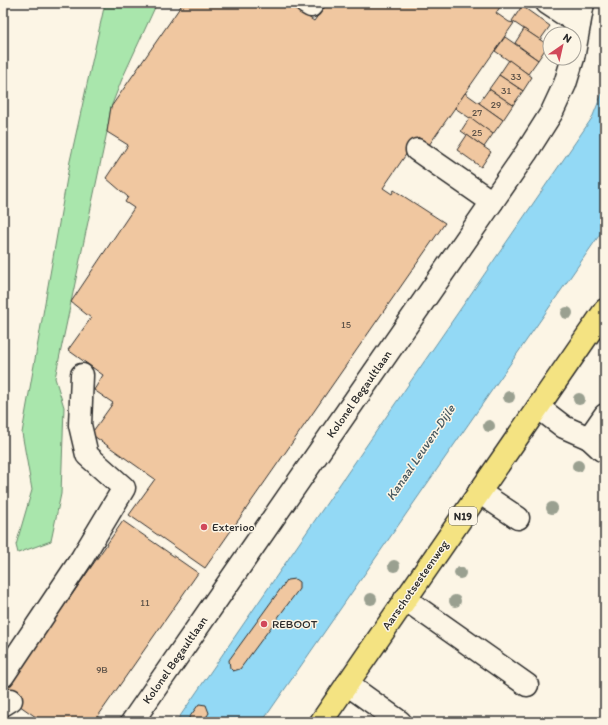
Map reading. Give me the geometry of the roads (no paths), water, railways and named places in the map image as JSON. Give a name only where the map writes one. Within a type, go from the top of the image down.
[{"type":"main road","name":"Aarschotsesteenweg","points":[[321,722],[605,310]]},
{"type":"street","points":[[306,3],[311,6],[313,3]]},
{"type":"street","points":[[547,3],[581,9],[578,26]]},
{"type":"street","name":"Kolonel Begaultlaan","points":[[132,722],[526,153],[552,112],[565,84],[571,66]]},
{"type":"street","points":[[417,150],[492,202]]},
{"type":"street","points":[[6,689],[124,488],[87,454],[80,425],[82,375]]},
{"type":"street","points":[[538,407],[564,427],[600,442],[605,415]]},
{"type":"street","points":[[479,492],[518,518]]},
{"type":"street","points":[[405,599],[527,685]]},
{"type":"street","points":[[347,684],[400,722]]},
{"type":"water","name":"Kanaal Leuven-Dijle","points":[[605,86],[605,227],[262,722],[176,722],[592,118]]},
{"type":"place","name":"Exterioo","points":[[204,527]]},
{"type":"place","name":"REBOOT","points":[[264,624]]}]
